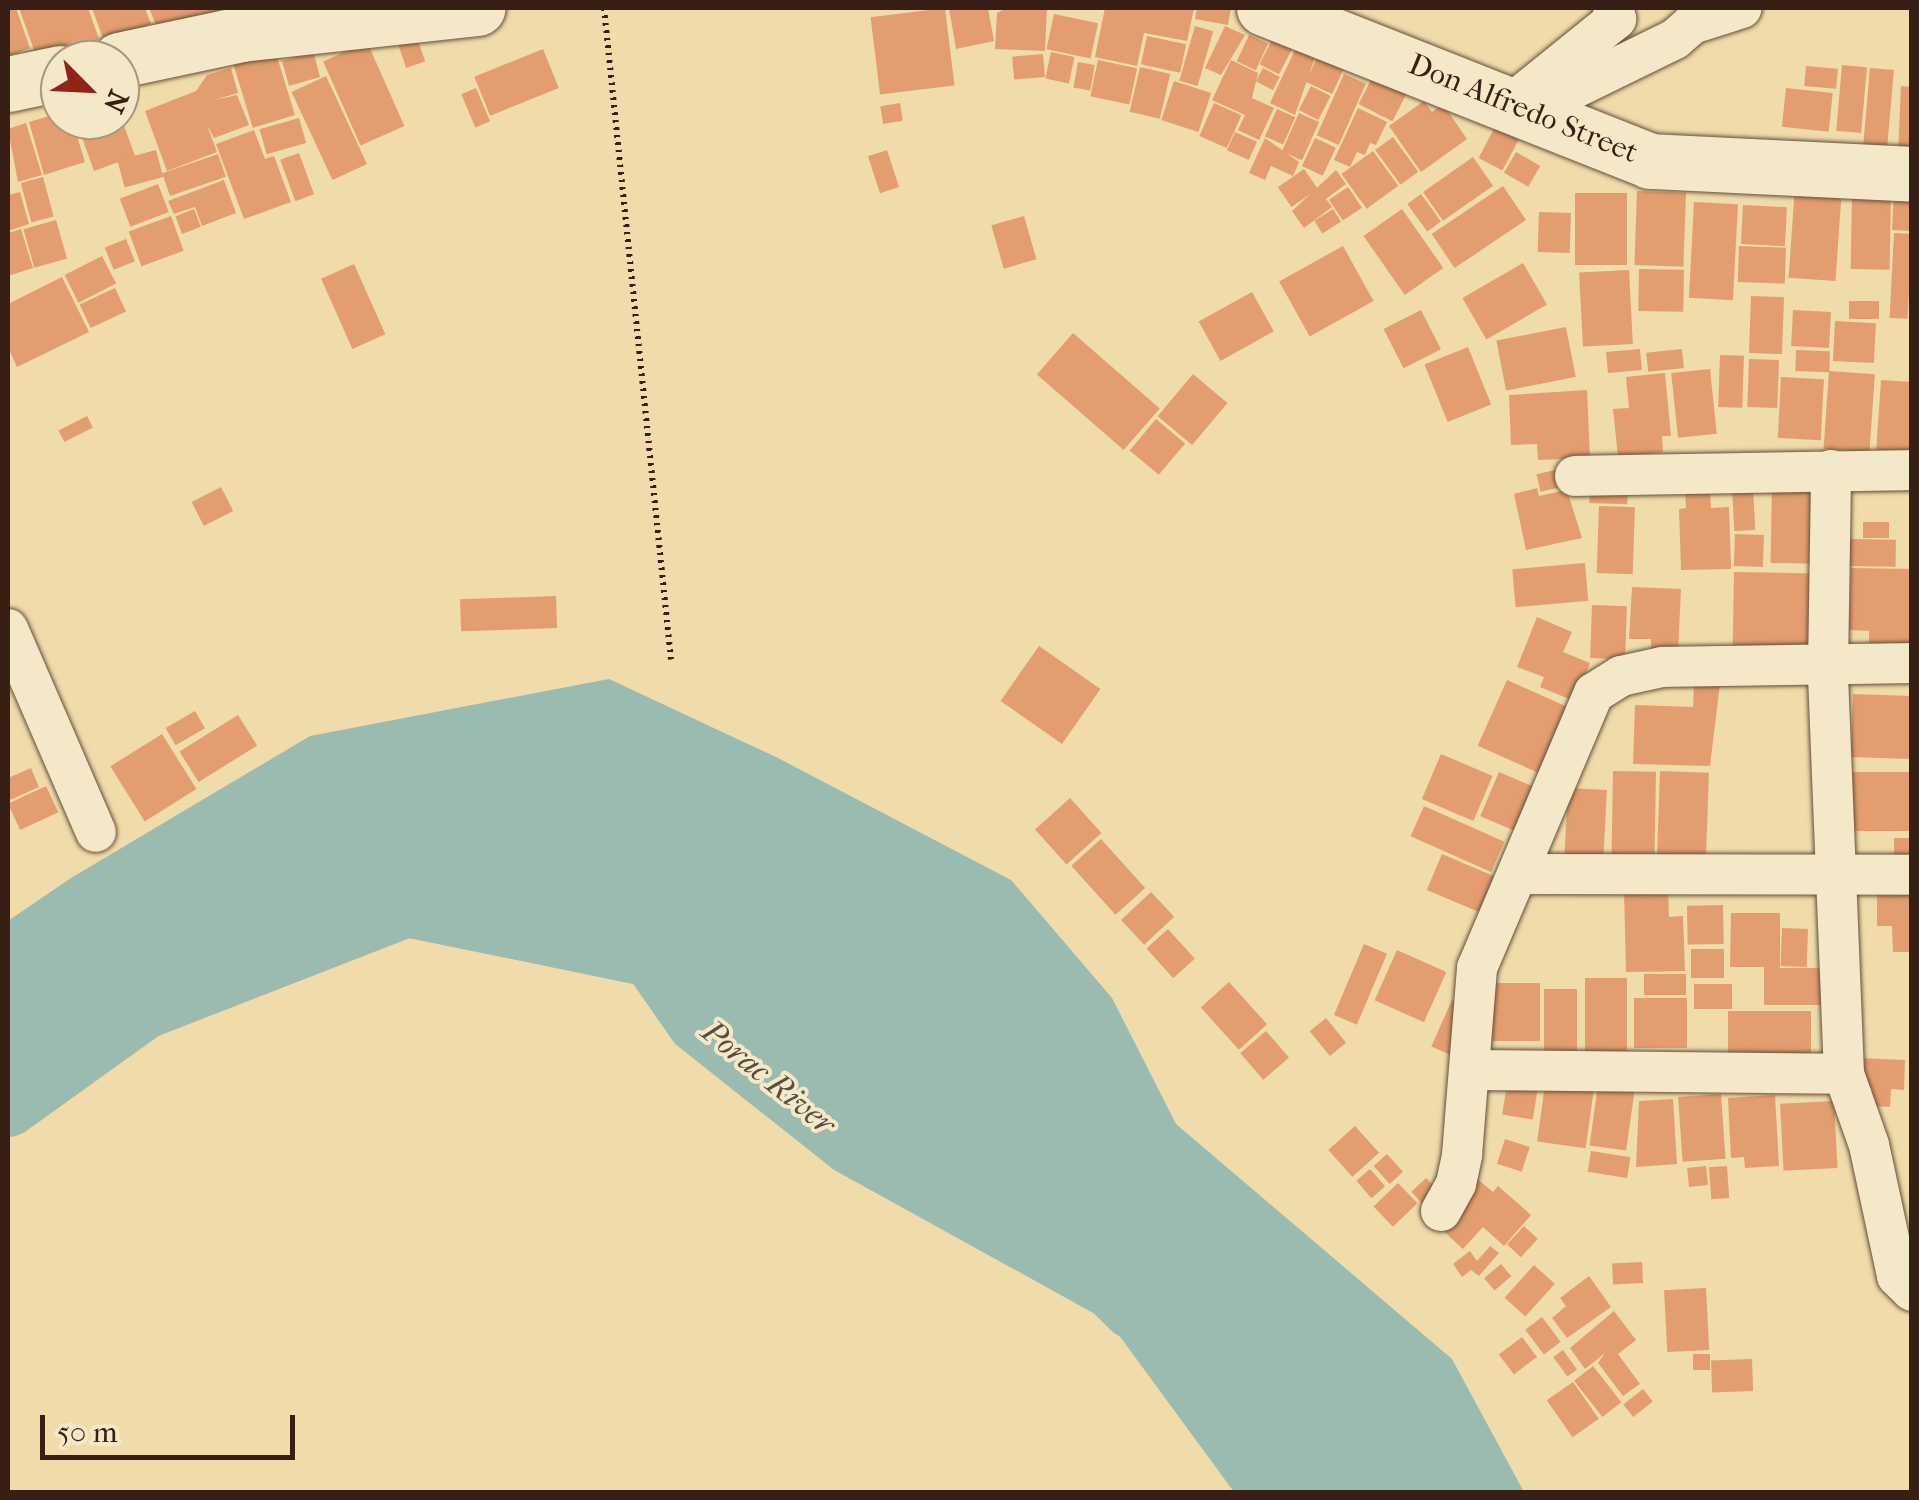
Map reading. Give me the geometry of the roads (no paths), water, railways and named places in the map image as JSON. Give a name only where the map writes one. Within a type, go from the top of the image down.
[{"type":"street","points":[[140,56],[241,34],[403,11],[478,8]]},
{"type":"street","name":"Don Alfredo Street","points":[[1264,8],[1521,106],[1650,161],[1912,174]]},
{"type":"street","points":[[1521,106],[1616,19],[1613,8]]},
{"type":"street","points":[[1521,106],[1675,40],[1692,24],[1742,8]]},
{"type":"street","points":[[8,84],[40,77]]},
{"type":"street","points":[[1831,470],[1828,669],[1833,874],[1844,1074],[1869,1145],[1897,1276],[1912,1291]]},
{"type":"street","points":[[1575,476],[1912,470]]},
{"type":"street","points":[[8,629],[96,832]]},
{"type":"street","points":[[1441,1210],[1456,1184],[1473,1070],[1477,968],[1522,874],[1594,693],[1621,676],[1662,667],[1828,669],[1912,663]]},
{"type":"street","points":[[1522,874],[1912,875]]},
{"type":"street","points":[[1473,1070],[1844,1074]]},
{"type":"water","points":[[609,679],[776,757],[1011,880],[1112,998],[1176,1124],[1452,1359],[1524,1492],[1234,1492],[1066,1263],[851,1145],[651,957],[493,902],[316,912],[8,1087],[8,921],[71,878],[310,736]]},
{"type":"waterway","name":"Porac River","points":[[8,1107],[145,1009],[407,907],[651,957],[697,1023],[851,1145],[1112,1289],[1132,1309]]}]
